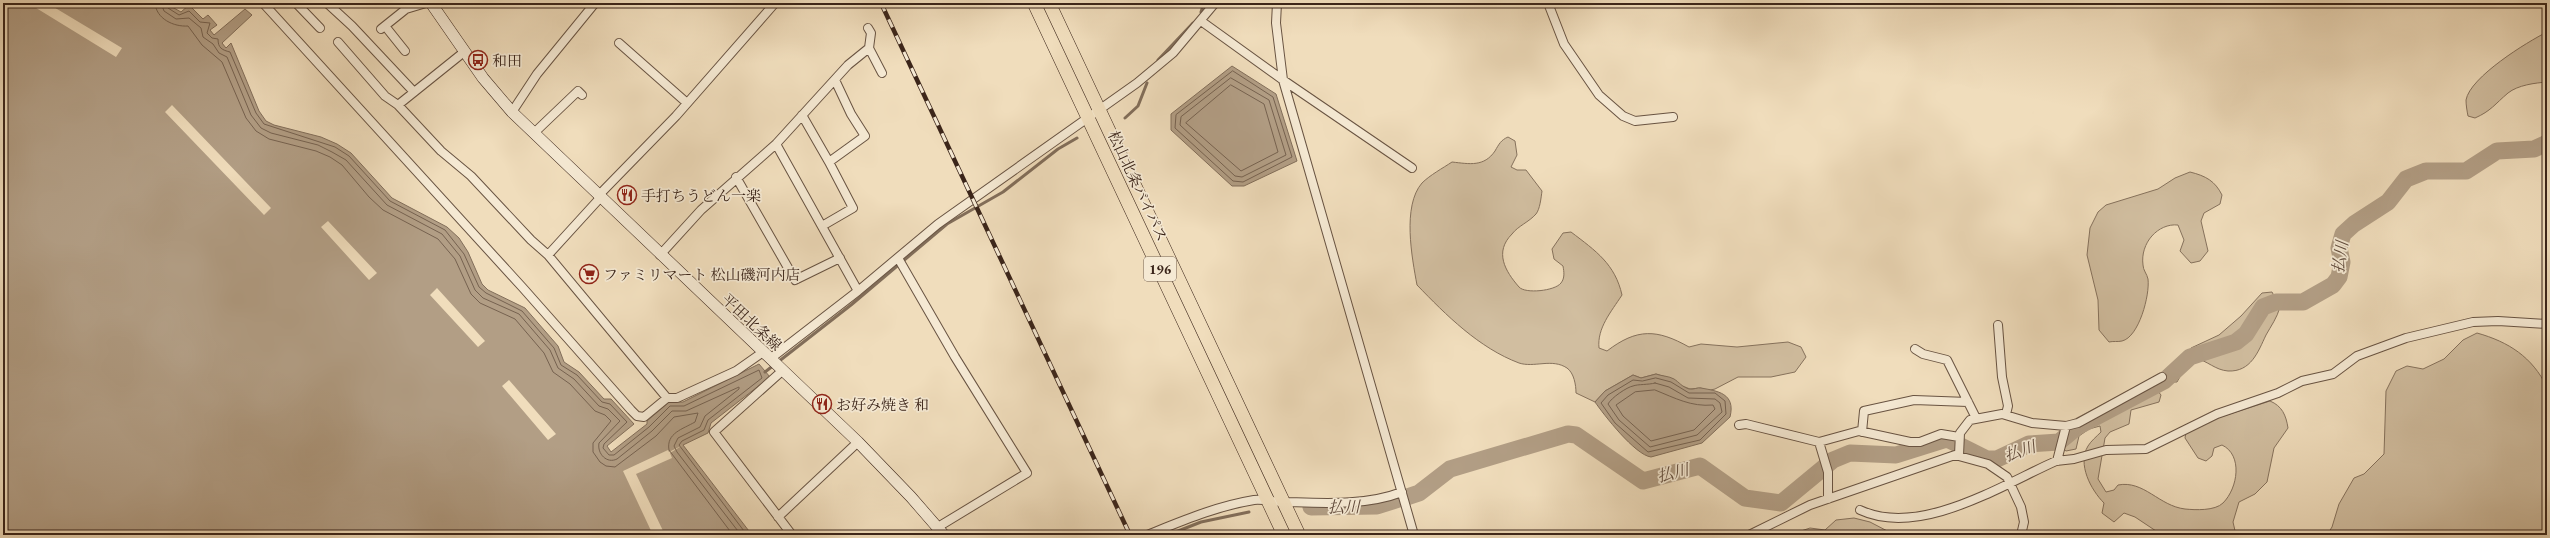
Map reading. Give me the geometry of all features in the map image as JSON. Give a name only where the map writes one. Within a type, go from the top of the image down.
[{"type":"highway","name":"松山北条バイパス","points":[[1034,3],[1093,113],[1299,535]]},
{"type":"highway","name":"松山北条バイパス","points":[[1049,3],[1093,113],[1284,535]]},
{"type":"main road","name":"平田北条線","points":[[431,3],[464,52],[512,112],[599,197],[858,442],[941,531]]},
{"type":"street","points":[[263,3],[523,288],[636,416],[644,417],[667,398],[678,398],[736,371],[773,362]]},
{"type":"street","points":[[296,3],[320,28]]},
{"type":"street","points":[[327,3],[352,26],[414,92]]},
{"type":"street","points":[[405,51],[403,42],[383,27],[406,9],[426,3]]},
{"type":"street","points":[[512,112],[537,74],[595,3]]},
{"type":"street","points":[[548,256],[599,197],[687,103],[774,3]]},
{"type":"street","points":[[792,535],[714,432],[773,362],[858,291],[900,261],[960,207],[1120,95],[1161,63],[1201,21],[1215,3]]},
{"type":"street","points":[[1277,3],[1276,23],[1283,80],[1414,535]]},
{"type":"street","points":[[1548,3],[1564,44],[1599,95],[1623,116],[1634,121],[1672,117]]},
{"type":"street","points":[[1201,21],[1283,80],[1412,168]]},
{"type":"street","points":[[868,28],[871,33],[869,48],[882,73]]},
{"type":"street","points":[[338,42],[385,96],[398,105],[441,151],[472,176],[531,240],[548,256],[667,398]]},
{"type":"street","points":[[620,43],[687,103]]},
{"type":"street","points":[[660,255],[701,210],[776,144],[835,80],[869,48]]},
{"type":"street","points":[[398,105],[464,52]]},
{"type":"street","points":[[829,162],[865,136],[851,114],[835,80]]},
{"type":"street","points":[[534,134],[578,91],[582,95]]},
{"type":"street","points":[[802,115],[853,208],[822,226]]},
{"type":"street","points":[[776,144],[858,291]]},
{"type":"street","points":[[736,178],[795,280],[840,258]]},
{"type":"street","points":[[900,261],[955,357],[1027,473],[941,531]]},
{"type":"street","points":[[1860,510],[1886,517],[1920,518],[1943,513],[2011,484],[2057,461],[2074,459],[2106,450],[2146,449],[2217,414],[2272,395],[2302,381],[2333,374],[2357,356],[2406,338],[2455,325],[2473,322],[2498,321],[2547,324]]},
{"type":"street","points":[[1998,324],[2002,377],[2008,406],[2006,414]]},
{"type":"street","points":[[1915,349],[1923,354],[1947,360],[1976,418]]},
{"type":"street","points":[[1959,455],[1958,440],[1964,425],[1976,418],[2006,414],[2032,423],[2066,426],[2078,423],[2162,377]]},
{"type":"street","points":[[1862,432],[1864,410],[1914,400],[1968,402]]},
{"type":"street","points":[[1739,425],[1746,424],[1819,442],[1846,433],[1862,432],[1910,442],[1920,442],[1941,434],[1958,440]]},
{"type":"street","points":[[2057,461],[2066,426]]},
{"type":"street","points":[[778,517],[858,442]]},
{"type":"street","points":[[1819,442],[1826,461],[1828,472],[1828,499]]},
{"type":"street","points":[[1749,535],[1828,499],[1959,455],[1988,464],[1998,469],[2011,484],[2024,522],[2021,535]]},
{"type":"street","points":[[1147,535],[1204,512],[1255,500],[1283,502],[1370,501],[1402,492]]},
{"type":"shaded area","points":[[2547,32],[2547,82],[2522,86],[2512,90],[2489,110],[2475,118],[2468,116],[2466,100],[2470,91],[2478,81],[2500,61]]},
{"type":"shaded area","points":[[1508,137],[1515,141],[1517,155],[1511,167],[1517,170],[1526,170],[1542,191],[1536,214],[1514,231],[1504,248],[1503,254],[1506,268],[1519,287],[1527,290],[1540,291],[1553,288],[1561,283],[1564,277],[1563,266],[1554,259],[1552,249],[1563,233],[1571,232],[1596,252],[1609,266],[1615,275],[1622,295],[1602,327],[1599,348],[1607,351],[1628,338],[1647,334],[1657,334],[1667,337],[1689,347],[1701,344],[1737,347],[1788,342],[1801,347],[1806,357],[1795,372],[1771,377],[1738,377],[1715,389],[1706,391],[1701,388],[1690,389],[1680,385],[1673,379],[1656,374],[1641,378],[1633,375],[1605,391],[1595,402],[1576,393],[1573,376],[1567,368],[1561,365],[1549,363],[1519,363],[1490,349],[1464,330],[1417,285],[1410,232],[1412,205],[1416,193],[1422,183],[1433,174],[1452,162],[1471,164],[1486,160],[1491,156],[1499,144]]},
{"type":"shaded area","points":[[2190,172],[2201,175],[2209,180],[2216,186],[2222,195],[2220,204],[2204,213],[2201,221],[2208,251],[2200,261],[2191,263],[2180,251],[2184,240],[2178,225],[2164,227],[2157,231],[2147,242],[2144,249],[2143,267],[2148,279],[2148,286],[2145,305],[2138,324],[2134,332],[2128,338],[2122,341],[2109,342],[2099,330],[2098,300],[2087,255],[2090,228],[2098,212],[2106,205],[2158,189],[2175,178]]},
{"type":"shaded area","points":[[2272,292],[2280,307],[2279,311],[2257,354],[2248,365],[2243,368],[2228,371],[2219,369],[2195,358],[2189,361],[2177,382],[2171,382],[2170,378],[2178,373],[2183,358],[2191,348],[2219,335],[2241,316],[2262,293]]},
{"type":"shaded area","points":[[2477,333],[2499,341],[2518,352],[2534,367],[2547,387],[2547,535],[2327,535],[2332,527],[2339,504],[2354,478],[2364,474],[2384,454],[2386,391],[2396,371],[2407,366],[2423,369],[2444,359],[2463,340]]},
{"type":"shaded area","points":[[2157,390],[2161,395],[2159,402],[2131,410],[2129,424],[2110,432],[2105,438],[2098,479],[2106,492],[2114,490],[2118,485],[2127,484],[2136,486],[2176,507],[2199,510],[2219,506],[2228,497],[2235,481],[2236,464],[2233,456],[2229,450],[2222,445],[2214,448],[2212,456],[2206,461],[2198,458],[2185,438],[2186,432],[2211,420],[2270,401],[2278,406],[2283,412],[2288,428],[2274,448],[2267,482],[2255,494],[2239,502],[2233,522],[2236,535],[2162,535],[2135,517],[2124,513],[2114,522],[2102,513],[2104,503],[2090,484],[2085,469],[2085,453],[2092,440],[2101,432],[2100,426],[2089,429],[2079,436],[2076,449],[2066,451],[2062,448],[2079,432],[2092,424]]},
{"type":"shaded area","points":[[1854,518],[1870,522],[1895,535],[1789,535],[1810,528],[1825,530],[1836,520]]},
{"type":"water","points":[[3,3],[165,3],[181,12],[189,5],[203,19],[208,15],[217,25],[210,30],[214,35],[245,9],[252,15],[222,43],[226,48],[231,43],[259,111],[266,121],[274,125],[321,137],[337,144],[351,153],[392,198],[447,227],[459,238],[468,252],[482,284],[488,290],[525,308],[558,346],[564,362],[579,372],[604,399],[611,399],[634,424],[607,446],[611,452],[647,424],[647,421],[669,402],[683,402],[759,364],[770,377],[711,423],[708,433],[683,445],[752,535],[3,535]]},
{"type":"water","points":[[1232,66],[1276,94],[1297,161],[1244,186],[1232,186],[1171,130],[1171,114]]},
{"type":"water","points":[[1656,374],[1672,378],[1689,389],[1700,388],[1719,392],[1728,398],[1731,409],[1730,417],[1702,443],[1651,457],[1644,455],[1620,434],[1595,402],[1605,391],[1633,375],[1641,378]]},
{"type":"pier","points":[[28,3],[47,3],[122,48],[116,57]]},
{"type":"pier","points":[[172,105],[271,208],[264,215],[165,112]]},
{"type":"pier","points":[[328,221],[377,273],[369,280],[321,227]]},
{"type":"pier","points":[[437,288],[485,341],[478,347],[430,295]]},
{"type":"pier","points":[[509,380],[556,434],[548,440],[502,386]]},
{"type":"pier","points":[[683,445],[670,453],[672,458],[636,474],[665,535],[653,535],[623,471],[668,450],[669,452]]},
{"type":"waterway","points":[[1201,12],[1204,3]]},
{"type":"waterway","points":[[1158,60],[1193,23]]},
{"type":"waterway","points":[[1125,118],[1138,106],[1147,83]]},
{"type":"waterway","points":[[778,362],[851,305],[947,224],[1003,192],[1058,149],[1077,138]]},
{"type":"waterway","name":"払川","points":[[1407,497],[1419,493],[1450,469],[1568,434],[1576,435],[1643,481],[1700,466],[1745,498],[1781,503],[1833,460],[1850,453],[1896,455],[1947,439],[1987,459],[1997,459],[2029,444],[2059,442],[2077,427],[2164,381],[2190,357],[2236,342],[2246,334],[2263,307],[2276,302],[2303,302],[2333,285],[2339,277],[2342,262],[2339,248],[2343,234],[2354,224],[2388,202],[2406,179],[2426,171],[2466,171],[2497,151],[2534,149],[2547,143]]},
{"type":"waterway","points":[[765,372],[774,365]]},
{"type":"waterway","name":"払川","points":[[1311,507],[1377,506],[1399,499]]},
{"type":"waterway","name":"払川","points":[[1168,535],[1201,522],[1249,512]]},
{"type":"railway","points":[[881,3],[1130,535]]},
{"type":"place","name":"和田","points":[[478,60]]},
{"type":"place","name":"手打ちうどん一楽","points":[[627,195]]},
{"type":"place","name":"ファミリマート 松山磯河内店","points":[[589,274]]},
{"type":"place","name":"お好み焼き 和","points":[[822,404]]}]
